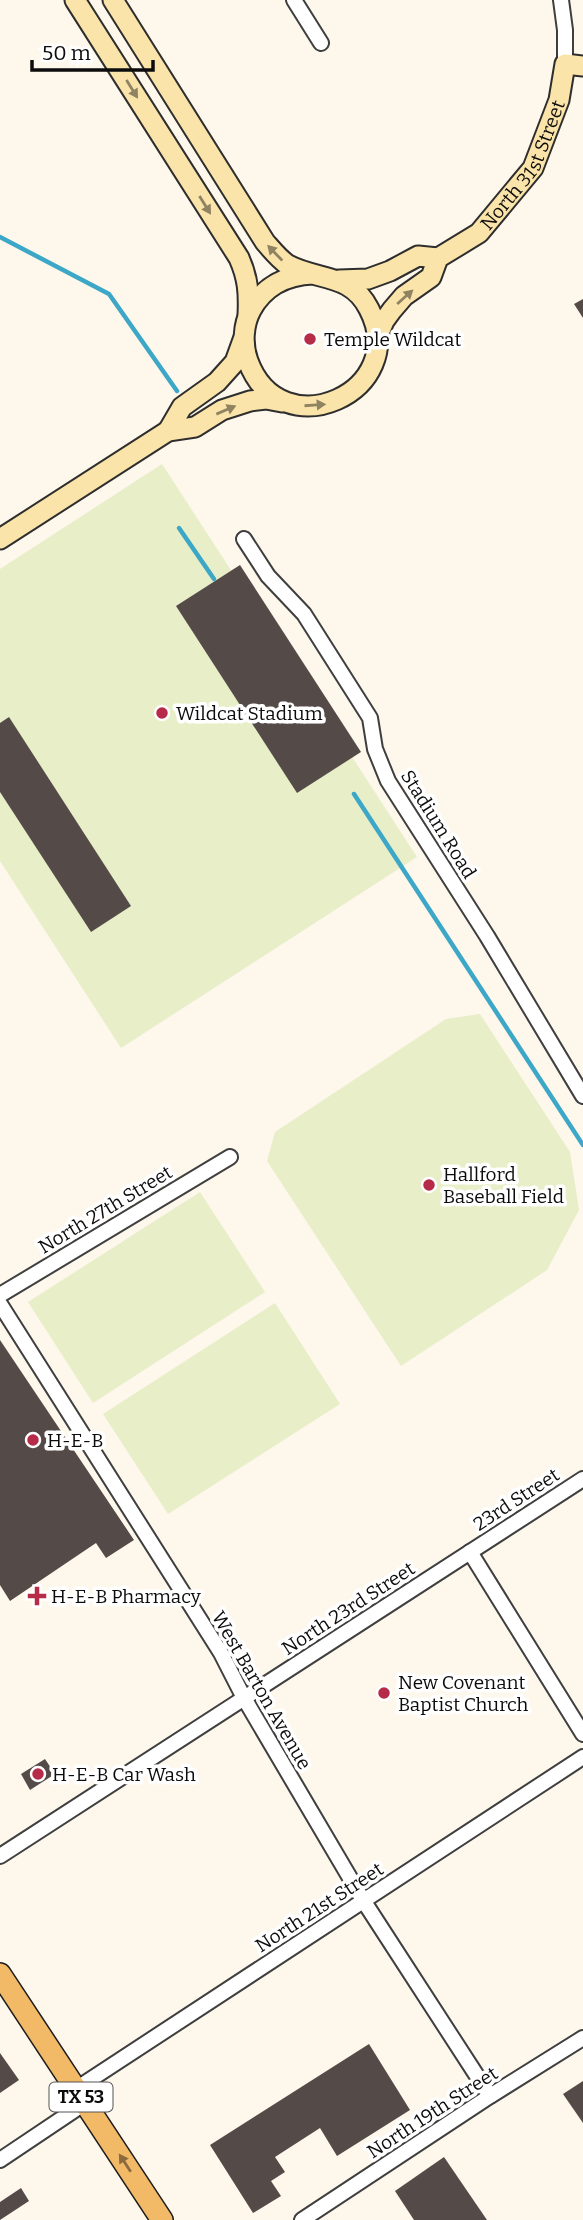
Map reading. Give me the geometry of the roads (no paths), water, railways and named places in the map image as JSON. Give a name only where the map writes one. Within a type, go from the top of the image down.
[{"type":"main road","name":"TX 53","points":[[0,1974],[162,2220]]},
{"type":"street","points":[[75,0],[239,258],[250,291],[245,352],[253,374],[267,391],[288,403]]},
{"type":"street","points":[[0,539],[168,431],[195,427],[222,411],[250,401],[266,399],[310,407],[332,403],[353,392],[368,375],[376,354],[376,331],[369,309],[356,292],[339,280],[287,264],[265,242],[113,0]]},
{"type":"street","points":[[294,0],[321,43]]},
{"type":"street","points":[[561,0],[574,65]]},
{"type":"street","name":"North 31st Street","points":[[339,280],[368,279],[418,256],[438,258],[479,233],[533,168],[574,65]]},
{"type":"street","name":"North 31st Street","points":[[376,340],[384,321],[404,296],[431,277],[438,258]]},
{"type":"street","points":[[168,431],[182,407],[217,382],[235,362],[250,311],[262,294],[279,282],[298,275],[313,274]]},
{"type":"street","name":"Stadium Road","points":[[244,539],[268,576],[303,614],[370,719],[375,749],[388,781],[487,936],[583,1096]]},
{"type":"street","name":"North 27th Street","points":[[0,1294],[230,1157]]},
{"type":"street","name":"West Barton Avenue","points":[[0,1304],[221,1653],[244,1698],[363,1900],[490,2096]]},
{"type":"street","name":"23rd Street","points":[[470,1552],[583,1479]]},
{"type":"street","points":[[470,1552],[583,1734]]},
{"type":"street","name":"North 23rd Street","points":[[0,1856],[470,1552]]},
{"type":"street","name":"North 21st Street","points":[[0,2160],[80,2096],[363,1900],[583,1757]]},
{"type":"street","name":"North 19th Street","points":[[302,2220],[583,2038]]},
{"type":"waterway","points":[[0,237],[109,294],[177,391]]},
{"type":"waterway","points":[[179,528],[214,579]]},
{"type":"waterway","points":[[354,794],[583,1145]]},
{"type":"place","name":"Temple Wildcat","points":[[310,339]]},
{"type":"place","name":"Wildcat Stadium","points":[[162,713]]},
{"type":"place","name":"Hallford Baseball Field","points":[[429,1185]]},
{"type":"place","name":"H-E-B","points":[[33,1440]]},
{"type":"place","name":"H-E-B Pharmacy","points":[[37,1596]]},
{"type":"place","name":"New Covenant Baptist Church","points":[[384,1693]]},
{"type":"place","name":"H-E-B Car Wash","points":[[38,1774]]}]
